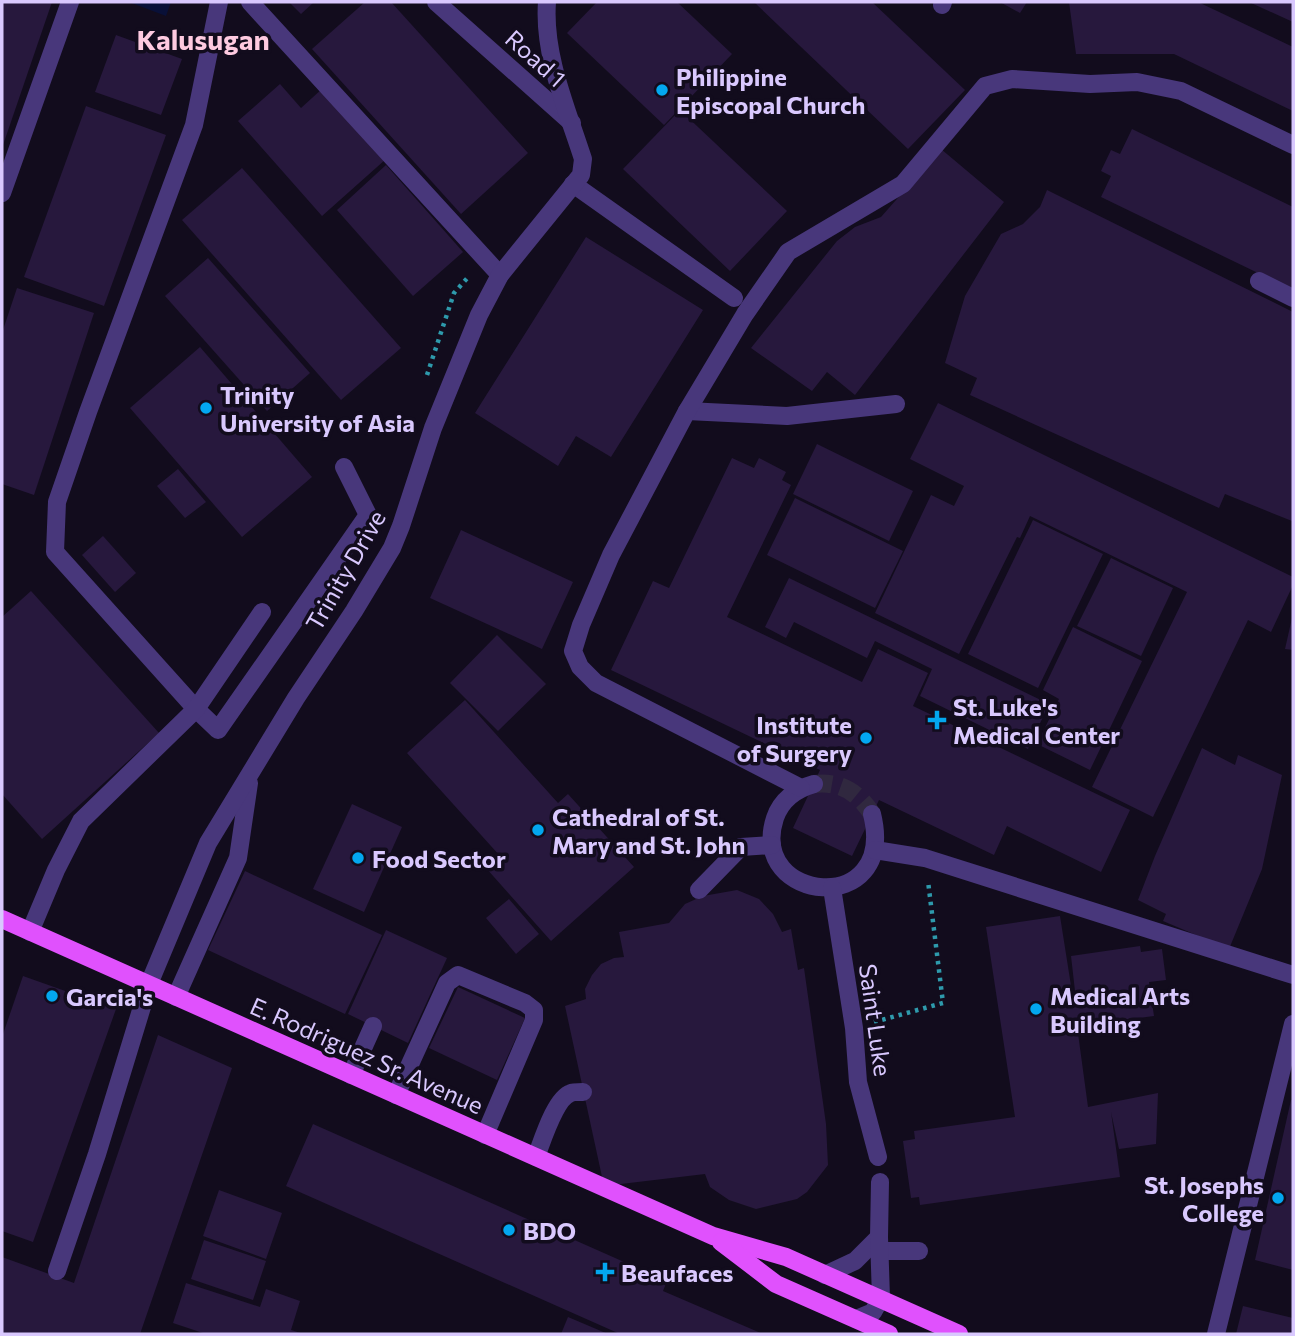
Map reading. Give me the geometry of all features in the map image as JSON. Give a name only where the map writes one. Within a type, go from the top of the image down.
[{"type":"main road","name":"E. Rodriguez Sr. Avenue","points":[[2,919],[713,1236],[786,1257],[959,1334]]},
{"type":"main road","name":"E. Rodriguez Sr. Avenue","points":[[713,1236],[776,1284],[882,1333]]},
{"type":"street","points":[[2,193],[70,2]]},
{"type":"street","points":[[219,2],[194,125],[57,502],[55,552],[218,730],[368,515],[344,467]]},
{"type":"street","points":[[250,2],[500,275]]},
{"type":"street","name":"Road 1","points":[[436,2],[572,122]]},
{"type":"street","name":"Trinity Drive","points":[[57,1271],[97,1154],[149,984],[208,843],[392,548],[433,428],[479,315],[500,275],[581,175],[583,159],[553,63],[546,21],[547,2]]},
{"type":"street","points":[[873,814],[877,832],[875,850],[868,865],[857,878],[832,888],[806,886],[790,876],[778,862],[772,845],[772,827],[777,811],[787,797],[807,786],[596,683],[580,667],[573,651],[580,625],[611,555],[687,411],[745,314],[788,252],[903,184],[985,86],[1012,79],[1090,84],[1137,82],[1181,92],[1293,145]]},
{"type":"street","points":[[573,184],[734,298]]},
{"type":"street","points":[[1259,281],[1293,298]]},
{"type":"street","points":[[687,411],[787,416],[896,404]]},
{"type":"street","points":[[30,932],[80,821],[196,709],[262,612]]},
{"type":"street","name":"Trinity Drive","points":[[176,997],[238,858],[251,773]]},
{"type":"street","points":[[699,890],[741,847],[772,845]]},
{"type":"street","points":[[875,850],[925,858],[1293,975]]},
{"type":"street","name":"Saint Luke","points":[[832,888],[854,1028],[858,1082],[878,1157]]},
{"type":"street","points":[[396,1095],[447,983],[458,975],[514,998],[534,1010],[534,1020],[485,1135]]},
{"type":"street","points":[[1216,1334],[1293,1024]]},
{"type":"street","points":[[351,1075],[373,1026]]},
{"type":"street","points":[[536,1157],[563,1097],[572,1092],[583,1092]]},
{"type":"street","points":[[856,1319],[873,1312],[881,1298],[880,1182]]},
{"type":"street","points":[[825,1275],[855,1261],[879,1244],[919,1251]]},
{"type":"path","points":[[854,1028],[943,1003],[925,858]]},
{"type":"shaded area","points":[[129,2],[171,2],[166,16]]},
{"type":"building","points":[[2,2],[52,2],[2,148]]},
{"type":"building","points":[[289,2],[314,2],[301,14]]},
{"type":"building","points":[[365,2],[391,2],[528,153],[461,214],[312,49]]},
{"type":"building","name":"Philippine Episcopal Church","points":[[597,2],[677,2],[732,54],[664,125],[567,33]]},
{"type":"building","points":[[754,2],[872,2],[965,90],[908,149]]},
{"type":"building","points":[[1000,2],[1027,2],[1020,13]]},
{"type":"building","points":[[1069,2],[1198,2],[1293,47],[1293,111],[1174,54],[1076,54]]},
{"type":"building","points":[[1249,2],[1293,2],[1293,22]]},
{"type":"building","points":[[116,35],[182,59],[161,115],[95,92]]},
{"type":"building","points":[[280,84],[301,108],[323,88],[386,159],[322,216],[238,121]]},
{"type":"building","points":[[86,106],[166,135],[104,306],[24,277]]},
{"type":"building","points":[[680,110],[787,211],[730,271],[623,169]]},
{"type":"building","points":[[1132,129],[1293,207],[1293,290],[1101,197],[1111,176],[1101,171],[1111,150],[1120,154]]},
{"type":"building","points":[[941,149],[1004,202],[855,395],[827,372],[812,391],[751,348],[837,241],[855,227],[881,217]]},
{"type":"building","points":[[386,165],[463,252],[413,296],[337,210]]},
{"type":"building","points":[[242,168],[401,348],[341,400],[182,220]]},
{"type":"building","points":[[1047,190],[1293,312],[1292,521],[1225,494],[1219,508],[970,395],[977,378],[945,363],[965,296],[1001,234],[1023,224],[1040,207]]},
{"type":"building","points":[[586,237],[703,310],[611,457],[576,436],[558,466],[475,413]]},
{"type":"building","points":[[208,258],[310,373],[267,411],[165,296]]},
{"type":"building","points":[[17,288],[94,313],[34,495],[2,484],[2,333]]},
{"type":"building","points":[[200,347],[312,477],[242,537],[130,408]]},
{"type":"building","points":[[938,403],[1293,577],[1293,585],[1271,632],[1248,620],[1153,817],[1092,787],[1187,592],[1030,516],[959,654],[875,613],[931,495],[954,506],[964,486],[910,459]]},
{"type":"building","points":[[817,444],[913,491],[889,541],[793,494]]},
{"type":"building","name":"Institute of Surgery","points":[[732,458],[754,468],[759,458],[786,472],[782,480],[791,485],[727,617],[862,682],[878,649],[928,673],[913,706],[1130,810],[1101,872],[1007,826],[994,855],[879,800],[852,856],[793,828],[820,770],[611,670],[653,581],[669,588]]},
{"type":"building","points":[[178,469],[206,502],[185,518],[157,486]]},
{"type":"building","points":[[795,498],[903,551],[875,608],[767,555]]},
{"type":"building","points":[[1033,520],[1103,554],[1038,688],[968,654]]},
{"type":"building","points":[[461,530],[573,582],[542,649],[430,598]]},
{"type":"building","points":[[103,536],[136,573],[115,592],[82,555]]},
{"type":"building","points":[[1111,558],[1173,588],[1141,656],[1077,626]]},
{"type":"building","points":[[789,578],[1049,704],[1028,749],[920,696],[932,669],[875,641],[867,658],[794,622],[786,638],[765,627]]},
{"type":"building","points":[[31,591],[159,733],[42,839],[2,794],[2,617]]},
{"type":"building","points":[[1293,618],[1293,650],[1285,649]]},
{"type":"building","points":[[1073,627],[1142,661],[1090,770],[1037,744],[1059,699],[1043,690]]},
{"type":"building","points":[[497,635],[546,684],[498,731],[450,683]]},
{"type":"building","name":"Cathedral of St. Mary and St. John","points":[[465,700],[558,803],[568,794],[634,867],[551,941],[486,868],[500,856],[407,753]]},
{"type":"building","points":[[1202,748],[1235,765],[1238,755],[1282,775],[1262,869],[1229,949],[1163,921],[1166,914],[1138,900]]},
{"type":"building","name":"Food Sector","points":[[352,804],[402,827],[364,912],[313,889]]},
{"type":"building","points":[[245,871],[382,935],[345,1014],[208,950]]},
{"type":"building","points":[[737,890],[759,899],[773,914],[782,932],[791,929],[798,970],[804,968],[826,1124],[828,1165],[807,1192],[797,1199],[756,1209],[729,1200],[710,1187],[705,1174],[604,1186],[565,1006],[586,999],[585,989],[601,964],[624,957],[619,932],[669,923],[685,904],[703,896]]},
{"type":"building","points":[[509,899],[539,934],[516,954],[486,918]]},
{"type":"building","points":[[1060,916],[1072,992],[1075,991],[1071,956],[1140,946],[1141,952],[1162,949],[1166,980],[1149,982],[1154,1016],[1077,1026],[1088,1107],[1158,1093],[1156,1144],[1119,1149],[1111,1112],[1120,1177],[920,1205],[919,1197],[911,1198],[903,1141],[915,1139],[914,1131],[1015,1117],[986,927]]},
{"type":"building","points":[[386,930],[447,958],[408,1043],[348,1014]]},
{"type":"building","points":[[23,976],[116,1009],[33,1242],[2,1231],[2,1037]]},
{"type":"building","points":[[458,987],[525,1018],[497,1080],[429,1048]]},
{"type":"building","points":[[158,1035],[232,1068],[140,1334],[2,1334],[2,1257],[74,1283]]},
{"type":"building","points":[[1293,1100],[1293,1270],[1255,1260]]},
{"type":"building","points":[[313,1124],[667,1281],[663,1291],[763,1334],[620,1334],[286,1186]]},
{"type":"building","points":[[219,1190],[282,1213],[266,1259],[203,1236]]},
{"type":"building","points":[[204,1240],[266,1261],[253,1300],[191,1279]]},
{"type":"building","points":[[186,1283],[260,1307],[266,1289],[300,1301],[291,1330],[304,1334],[206,1334],[173,1323]]},
{"type":"building","points":[[1243,1306],[1293,1318],[1293,1334],[1236,1334]]},
{"type":"building","points":[[568,1317],[608,1334],[561,1334]]},
{"type":"tunnel","points":[[814,784],[832,784],[848,790],[861,800],[872,814]]},
{"type":"place","name":"Philippine Episcopal Church","points":[[662,90]]},
{"type":"place","name":"Trinity University of Asia","points":[[206,408]]},
{"type":"place","name":"St. Luke's Medical Center","points":[[937,720]]},
{"type":"place","name":"Institute of Surgery","points":[[866,738]]},
{"type":"place","name":"Cathedral of St. Mary and St. John","points":[[538,830]]},
{"type":"place","name":"Food Sector","points":[[358,858]]},
{"type":"place","name":"Garcia's","points":[[52,996]]},
{"type":"place","name":"Medical Arts Building","points":[[1036,1009]]},
{"type":"place","name":"St. Josephs College","points":[[1278,1198]]},
{"type":"place","name":"BDO","points":[[509,1230]]},
{"type":"place","name":"Beaufaces","points":[[605,1272]]},
{"type":"district","name":"Kalusugan","points":[[203,39]]}]
